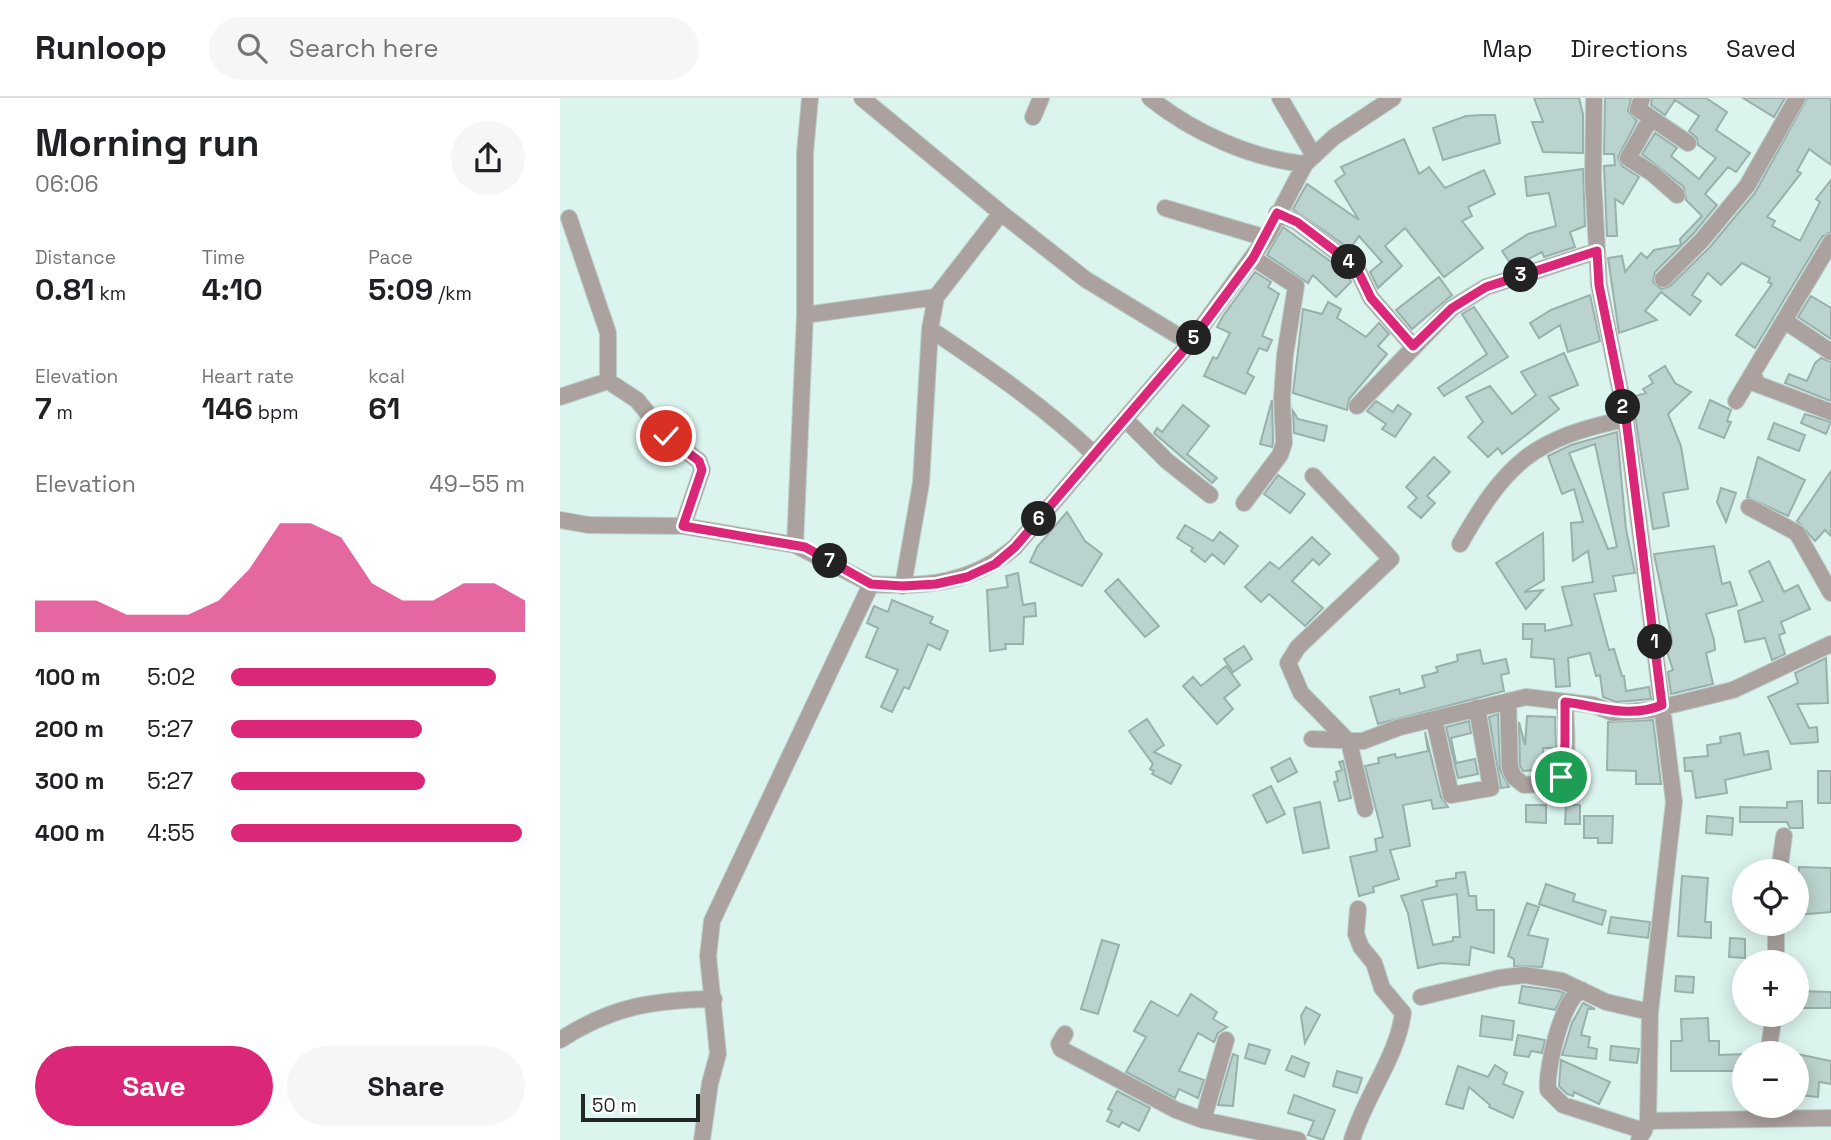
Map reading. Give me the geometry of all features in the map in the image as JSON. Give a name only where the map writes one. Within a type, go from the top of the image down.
[{"type":"street","points":[[795,544],[805,315],[805,153],[810,98]]},
{"type":"street","points":[[862,98],[1001,214],[1086,279],[1190,343]]},
{"type":"street","points":[[1033,117],[1041,98]]},
{"type":"street","points":[[1150,98],[1168,112],[1207,134],[1278,161],[1310,160]]},
{"type":"street","points":[[1280,98],[1310,160]]},
{"type":"street","points":[[560,520],[589,525],[683,526],[795,544],[871,584],[936,584],[967,577],[995,564],[1015,547],[1190,343],[1253,258],[1310,160],[1334,137],[1393,98]]},
{"type":"street","points":[[1594,98],[1599,285],[1626,419],[1674,802],[1650,1012],[1644,1131]]},
{"type":"street","points":[[1642,98],[1638,109],[1688,144]]},
{"type":"street","points":[[1663,279],[1702,240],[1747,187],[1797,98]]},
{"type":"street","points":[[1651,118],[1628,158],[1652,173],[1677,195]]},
{"type":"street","points":[[1165,208],[1266,237]]},
{"type":"street","points":[[1277,213],[1297,222],[1356,267],[1371,298],[1413,346]]},
{"type":"street","points":[[903,586],[921,483],[930,329],[936,297],[1001,214]]},
{"type":"street","points":[[569,218],[608,333],[608,381]]},
{"type":"street","points":[[1736,401],[1831,242]]},
{"type":"street","points":[[1357,406],[1452,308],[1486,287],[1597,251]]},
{"type":"street","points":[[1244,503],[1280,455],[1284,443],[1282,398],[1285,355],[1296,286],[1253,258]]},
{"type":"street","points":[[805,315],[936,297]]},
{"type":"street","points":[[1785,321],[1831,352]]},
{"type":"street","points":[[930,329],[1041,407],[1095,455]]},
{"type":"street","points":[[1753,373],[1757,384],[1831,412]]},
{"type":"street","points":[[560,397],[608,381]]},
{"type":"street","points":[[608,381],[637,400],[666,436],[699,461],[702,470],[683,526]]},
{"type":"street","points":[[1460,544],[1483,503],[1522,458],[1578,429],[1626,419]]},
{"type":"street","points":[[1126,420],[1167,461],[1210,495]]},
{"type":"street","points":[[1312,476],[1391,559],[1298,647],[1288,663],[1301,692],[1349,742],[1365,809]]},
{"type":"street","points":[[1749,507],[1797,533],[1831,593]]},
{"type":"street","points":[[702,1140],[710,1083],[718,1054],[708,956],[712,921],[871,584]]},
{"type":"street","points":[[1311,739],[1363,741],[1434,719],[1526,697],[1593,705],[1614,713],[1651,710],[1662,705],[1733,690],[1831,644]]},
{"type":"street","points":[[1508,701],[1510,768],[1514,777],[1524,785],[1556,783],[1561,777],[1565,744],[1565,702]]},
{"type":"street","points":[[1434,719],[1451,795],[1492,788],[1477,708]]},
{"type":"street","points":[[1781,859],[1784,836]]},
{"type":"street","points":[[1352,1140],[1360,1113],[1400,1035],[1403,1013],[1382,988],[1374,963],[1361,947],[1356,934],[1358,909]]},
{"type":"street","points":[[1421,997],[1499,978],[1524,975],[1562,981],[1606,1002],[1650,1012]]},
{"type":"street","points":[[1582,990],[1574,993],[1568,1003],[1549,1063],[1548,1090],[1563,1105],[1644,1131],[1732,1117]]},
{"type":"street","points":[[560,1040],[590,1020],[622,1008],[675,1000],[714,999]]},
{"type":"street","points":[[1065,1034],[1059,1044],[1061,1049],[1121,1083],[1235,1133],[1298,1140]]},
{"type":"street","points":[[1203,1120],[1226,1040]]},
{"type":"street","points":[[1809,1116],[1831,1118]]},
{"type":"building","points":[[1534,98],[1579,98],[1583,114],[1583,153],[1543,152],[1532,122],[1543,122]]},
{"type":"building","points":[[1605,98],[1631,98],[1628,111],[1637,121],[1618,157],[1622,166],[1639,177],[1623,204],[1615,199],[1617,236],[1607,236],[1604,166],[1615,165],[1614,154],[1604,154]]},
{"type":"building","points":[[1652,98],[1706,98],[1727,112],[1716,130],[1750,153],[1736,172],[1728,167],[1705,194],[1717,205],[1694,233],[1655,272],[1653,282],[1661,289],[1670,286],[1710,247],[1755,193],[1807,98],[1831,98],[1831,165],[1809,149],[1797,171],[1801,173],[1767,217],[1775,221],[1772,226],[1800,241],[1820,202],[1816,199],[1831,180],[1831,232],[1822,237],[1755,348],[1736,335],[1772,284],[1768,282],[1770,278],[1742,263],[1721,285],[1708,273],[1692,295],[1701,301],[1690,315],[1661,292],[1645,311],[1657,320],[1619,333],[1608,258],[1622,256],[1625,272],[1641,253],[1647,258],[1654,250],[1681,245],[1680,239],[1702,216],[1686,200],[1684,187],[1642,154],[1655,133],[1677,148],[1671,156],[1699,179],[1716,158],[1698,145],[1697,138],[1689,131],[1699,116],[1675,100],[1665,115],[1651,105]]},
{"type":"building","points":[[1743,98],[1785,98],[1774,117]]},
{"type":"building","points":[[1495,115],[1500,143],[1443,160],[1433,128],[1466,116]]},
{"type":"building","points":[[1404,139],[1419,174],[1429,167],[1445,188],[1484,170],[1495,194],[1468,207],[1472,216],[1462,221],[1483,248],[1444,277],[1405,228],[1385,246],[1402,266],[1378,288],[1370,272],[1382,262],[1359,236],[1350,249],[1293,209],[1307,184],[1359,220],[1335,181],[1345,174],[1341,167]]},
{"type":"building","points":[[1583,169],[1585,226],[1570,232],[1575,247],[1544,257],[1542,252],[1513,267],[1502,251],[1528,234],[1556,226],[1549,193],[1527,196],[1525,177]]},
{"type":"building","points":[[1283,227],[1348,274],[1351,282],[1336,297],[1313,275],[1308,283],[1267,255]]},
{"type":"building","points":[[1255,272],[1271,282],[1268,287],[1279,294],[1262,336],[1272,340],[1267,351],[1259,348],[1247,373],[1254,377],[1245,394],[1204,376],[1213,357],[1217,359],[1230,333],[1217,327]]},
{"type":"building","points":[[1439,277],[1452,295],[1412,329],[1396,310]]},
{"type":"building","points":[[1590,295],[1600,341],[1568,352],[1560,325],[1539,338],[1530,323],[1551,310]]},
{"type":"building","points":[[1811,296],[1831,308],[1831,339],[1798,317]]},
{"type":"building","points":[[1328,302],[1341,309],[1337,318],[1366,337],[1379,323],[1389,334],[1378,346],[1387,354],[1349,399],[1347,410],[1293,393],[1303,309],[1322,314]]},
{"type":"building","points":[[1474,307],[1508,357],[1444,396],[1438,388],[1487,354],[1462,314]]},
{"type":"building","points":[[1564,353],[1578,385],[1549,397],[1559,409],[1502,454],[1498,448],[1488,457],[1468,437],[1483,422],[1466,397],[1490,386],[1512,414],[1536,395],[1521,372]]},
{"type":"building","points":[[1821,358],[1831,362],[1831,401],[1785,383],[1789,374],[1807,381],[1815,363]]},
{"type":"building","points":[[1665,366],[1675,383],[1691,392],[1668,414],[1681,446],[1688,489],[1663,493],[1669,526],[1653,529],[1632,397],[1646,393],[1643,389],[1653,383],[1649,376]]},
{"type":"building","points":[[1272,400],[1273,442],[1272,447],[1260,444]]},
{"type":"building","points":[[1710,400],[1731,410],[1727,421],[1731,422],[1724,438],[1699,428]]},
{"type":"building","points":[[1376,401],[1393,412],[1398,405],[1411,414],[1395,437],[1382,429],[1386,424],[1367,411]]},
{"type":"building","points":[[1183,405],[1209,426],[1187,454],[1217,478],[1212,483],[1154,433],[1157,428],[1162,432]]},
{"type":"building","points":[[1293,411],[1298,419],[1327,426],[1324,441],[1294,433]]},
{"type":"building","points":[[1805,414],[1831,422],[1826,434],[1801,423]]},
{"type":"building","points":[[1774,423],[1805,435],[1799,451],[1768,439]]},
{"type":"building","points":[[1617,432],[1626,529],[1635,573],[1613,576],[1616,591],[1594,594],[1609,650],[1614,649],[1624,676],[1626,691],[1649,687],[1651,699],[1616,702],[1603,697],[1600,675],[1596,676],[1590,653],[1568,658],[1570,686],[1556,687],[1554,659],[1531,657],[1532,639],[1523,639],[1523,624],[1545,624],[1545,631],[1572,625],[1562,587],[1593,582],[1588,551],[1573,561],[1571,523],[1583,522],[1574,489],[1562,494],[1548,456],[1571,445]],"holes":[[[1595,444],[1617,547],[1608,549],[1569,453]]]},
{"type":"building","points":[[1434,457],[1450,472],[1427,496],[1435,503],[1421,518],[1408,507],[1417,498],[1406,487]]},
{"type":"building","points":[[1758,457],[1805,480],[1788,516],[1747,497]]},
{"type":"building","points":[[1831,471],[1831,536],[1825,530],[1815,541],[1797,521]]},
{"type":"building","points":[[1278,475],[1305,494],[1290,513],[1264,494]]},
{"type":"building","points":[[1721,488],[1736,493],[1726,522],[1717,502]]},
{"type":"building","points":[[1067,512],[1085,541],[1102,554],[1082,586],[1030,562],[1037,547]]},
{"type":"building","points":[[1185,525],[1213,541],[1220,532],[1238,546],[1224,564],[1212,554],[1205,562],[1191,551],[1193,548],[1177,538]]},
{"type":"building","points":[[1543,533],[1544,580],[1524,592],[1543,590],[1526,609],[1496,563]]},
{"type":"building","points":[[1312,537],[1330,554],[1319,565],[1313,559],[1292,581],[1323,608],[1305,626],[1269,594],[1261,602],[1245,587],[1270,562],[1279,569]]},
{"type":"building","points":[[1714,546],[1722,584],[1730,582],[1737,605],[1706,614],[1715,650],[1706,653],[1713,684],[1671,694],[1668,672],[1673,670],[1665,646],[1672,644],[1672,640],[1654,554]]},
{"type":"building","points":[[1769,561],[1784,592],[1798,585],[1810,609],[1781,622],[1785,633],[1779,635],[1785,654],[1772,660],[1765,638],[1745,642],[1738,611],[1763,601],[1749,571]]},
{"type":"building","points":[[1018,573],[1023,605],[1035,603],[1036,616],[1024,617],[1023,644],[1005,644],[1006,649],[990,651],[987,590],[1008,587],[1006,576]]},
{"type":"building","points":[[1118,579],[1159,626],[1145,637],[1105,591]]},
{"type":"building","points":[[892,600],[933,617],[930,623],[948,631],[940,650],[928,644],[909,689],[904,687],[892,712],[881,707],[898,670],[866,657],[878,628],[867,623],[874,606],[888,612]]},
{"type":"building","points":[[1244,646],[1252,659],[1233,672],[1224,659]]},
{"type":"building","points":[[1480,650],[1483,664],[1506,659],[1509,673],[1501,675],[1504,691],[1378,724],[1370,697],[1399,689],[1400,694],[1425,687],[1422,676],[1438,672],[1436,667],[1458,661],[1457,655]]},
{"type":"building","points":[[1826,658],[1828,703],[1797,704],[1809,728],[1817,727],[1818,742],[1791,744],[1768,697],[1798,683],[1795,673]]},
{"type":"building","points":[[1226,666],[1240,685],[1224,698],[1233,709],[1217,724],[1183,686],[1193,677],[1201,686]]},
{"type":"building","points":[[1498,714],[1500,769],[1509,787],[1501,788],[1489,717]]},
{"type":"building","points":[[1527,716],[1555,717],[1556,748],[1543,748],[1544,769],[1523,771],[1520,766],[1519,722],[1525,745]]},
{"type":"building","points":[[1147,719],[1164,745],[1154,752],[1181,765],[1171,784],[1152,774],[1154,771],[1150,769],[1153,764],[1129,731]]},
{"type":"building","points":[[1653,720],[1661,784],[1636,784],[1636,771],[1607,770],[1608,722]]},
{"type":"building","points":[[1469,721],[1471,733],[1451,738],[1456,763],[1475,759],[1478,774],[1458,778],[1446,727]]},
{"type":"building","points":[[1425,732],[1441,797],[1448,807],[1433,809],[1431,800],[1403,805],[1410,846],[1390,850],[1399,879],[1373,887],[1374,892],[1359,896],[1350,857],[1377,851],[1375,839],[1383,837],[1365,766],[1379,763],[1378,758],[1395,754],[1396,758],[1428,751]]},
{"type":"building","points":[[1740,733],[1744,755],[1768,751],[1771,769],[1725,780],[1727,793],[1696,798],[1692,771],[1685,771],[1684,758],[1708,756],[1707,745],[1721,743],[1720,737]]},
{"type":"building","points":[[1290,758],[1297,772],[1278,782],[1271,768]]},
{"type":"building","points":[[1343,761],[1351,798],[1339,801],[1334,782],[1338,781],[1336,772],[1342,770],[1339,762]]},
{"type":"building","points":[[1818,771],[1831,771],[1831,803],[1818,803]]},
{"type":"building","points":[[1271,786],[1285,814],[1267,823],[1253,795]]},
{"type":"building","points":[[1802,801],[1803,828],[1790,828],[1787,822],[1740,822],[1740,807],[1787,808],[1787,802]]},
{"type":"building","points":[[1320,802],[1329,848],[1303,853],[1294,808]]},
{"type":"building","points":[[1526,805],[1546,805],[1546,823],[1526,822]]},
{"type":"building","points":[[1566,805],[1580,805],[1580,824],[1565,824]]},
{"type":"building","points":[[1584,816],[1613,816],[1612,843],[1598,843],[1598,838],[1584,838]]},
{"type":"building","points":[[1707,816],[1733,818],[1732,835],[1706,833]]},
{"type":"building","points":[[1809,867],[1831,868],[1831,912],[1809,914]]},
{"type":"building","points":[[1465,872],[1469,896],[1476,896],[1477,910],[1494,910],[1494,953],[1471,947],[1469,965],[1441,963],[1418,968],[1408,913],[1401,896],[1437,886],[1436,881],[1456,878],[1456,873]],"holes":[[[1457,894],[1460,937],[1433,945],[1422,900]]]},
{"type":"building","points":[[1682,876],[1708,878],[1705,922],[1711,922],[1711,938],[1678,936]]},
{"type":"building","points":[[1546,884],[1575,894],[1573,901],[1606,911],[1602,925],[1539,904]]},
{"type":"building","points":[[1527,903],[1539,907],[1528,935],[1548,939],[1542,967],[1514,966],[1514,959],[1508,956]]},
{"type":"building","points":[[1611,917],[1650,922],[1648,938],[1608,933]]},
{"type":"building","points":[[1730,938],[1745,939],[1745,950],[1732,950],[1732,957],[1729,957]]},
{"type":"building","points":[[1102,940],[1119,945],[1098,1014],[1081,1009]]},
{"type":"building","points":[[1676,976],[1694,977],[1693,993],[1675,991]]},
{"type":"building","points":[[1522,986],[1564,993],[1555,1010],[1519,1003]]},
{"type":"building","points":[[1809,991],[1831,992],[1831,1008],[1809,1008]]},
{"type":"building","points":[[1191,994],[1217,1012],[1213,1019],[1227,1027],[1218,1033],[1214,1042],[1198,1033],[1179,1071],[1204,1080],[1198,1098],[1179,1089],[1175,1098],[1126,1072],[1146,1037],[1134,1031],[1151,1001],[1178,1016]]},
{"type":"building","points":[[1583,1003],[1595,1009],[1588,1009],[1581,1035],[1590,1037],[1588,1047],[1597,1049],[1596,1059],[1562,1055],[1572,1023]]},
{"type":"building","points":[[1306,1007],[1320,1015],[1305,1043],[1301,1016]]},
{"type":"building","points":[[1482,1016],[1514,1021],[1512,1040],[1480,1036]]},
{"type":"building","points":[[1708,1018],[1709,1041],[1719,1041],[1719,1055],[1732,1054],[1732,1071],[1671,1071],[1671,1041],[1682,1041],[1681,1019]]},
{"type":"building","points":[[1518,1035],[1545,1040],[1542,1053],[1531,1051],[1529,1057],[1514,1055]]},
{"type":"building","points":[[1249,1044],[1270,1050],[1265,1064],[1245,1058]]},
{"type":"building","points":[[1611,1046],[1639,1049],[1637,1063],[1610,1060]]},
{"type":"building","points":[[1233,1054],[1238,1056],[1233,1106],[1218,1105]]},
{"type":"building","points":[[1292,1056],[1309,1063],[1304,1077],[1286,1070]]},
{"type":"building","points":[[1809,1056],[1831,1061],[1831,1084],[1819,1082],[1818,1097],[1809,1096]]},
{"type":"building","points":[[1561,1060],[1610,1082],[1599,1104],[1574,1092],[1573,1096],[1567,1094],[1559,1086]]},
{"type":"building","points":[[1495,1065],[1507,1073],[1503,1084],[1523,1092],[1513,1118],[1489,1107],[1490,1105],[1469,1087],[1463,1109],[1446,1104],[1458,1066],[1488,1077]]},
{"type":"building","points":[[1337,1071],[1362,1078],[1357,1093],[1333,1086]]},
{"type":"building","points":[[1117,1091],[1150,1108],[1139,1131],[1122,1122],[1119,1127],[1107,1121],[1112,1111],[1108,1109]]},
{"type":"building","points":[[1294,1095],[1335,1110],[1323,1140],[1308,1135],[1314,1121],[1288,1113]]},
{"type":"route","points":[[666,436],[699,461],[702,470],[683,526],[744,534],[805,547],[871,584],[936,584],[967,577],[995,564],[1015,547],[1190,343],[1253,258],[1277,213],[1297,222],[1356,267],[1371,298],[1413,346],[1452,308],[1486,287],[1597,251],[1599,285],[1626,419],[1662,705],[1651,710],[1614,713],[1593,705],[1565,702],[1565,744],[1561,777]]}]
